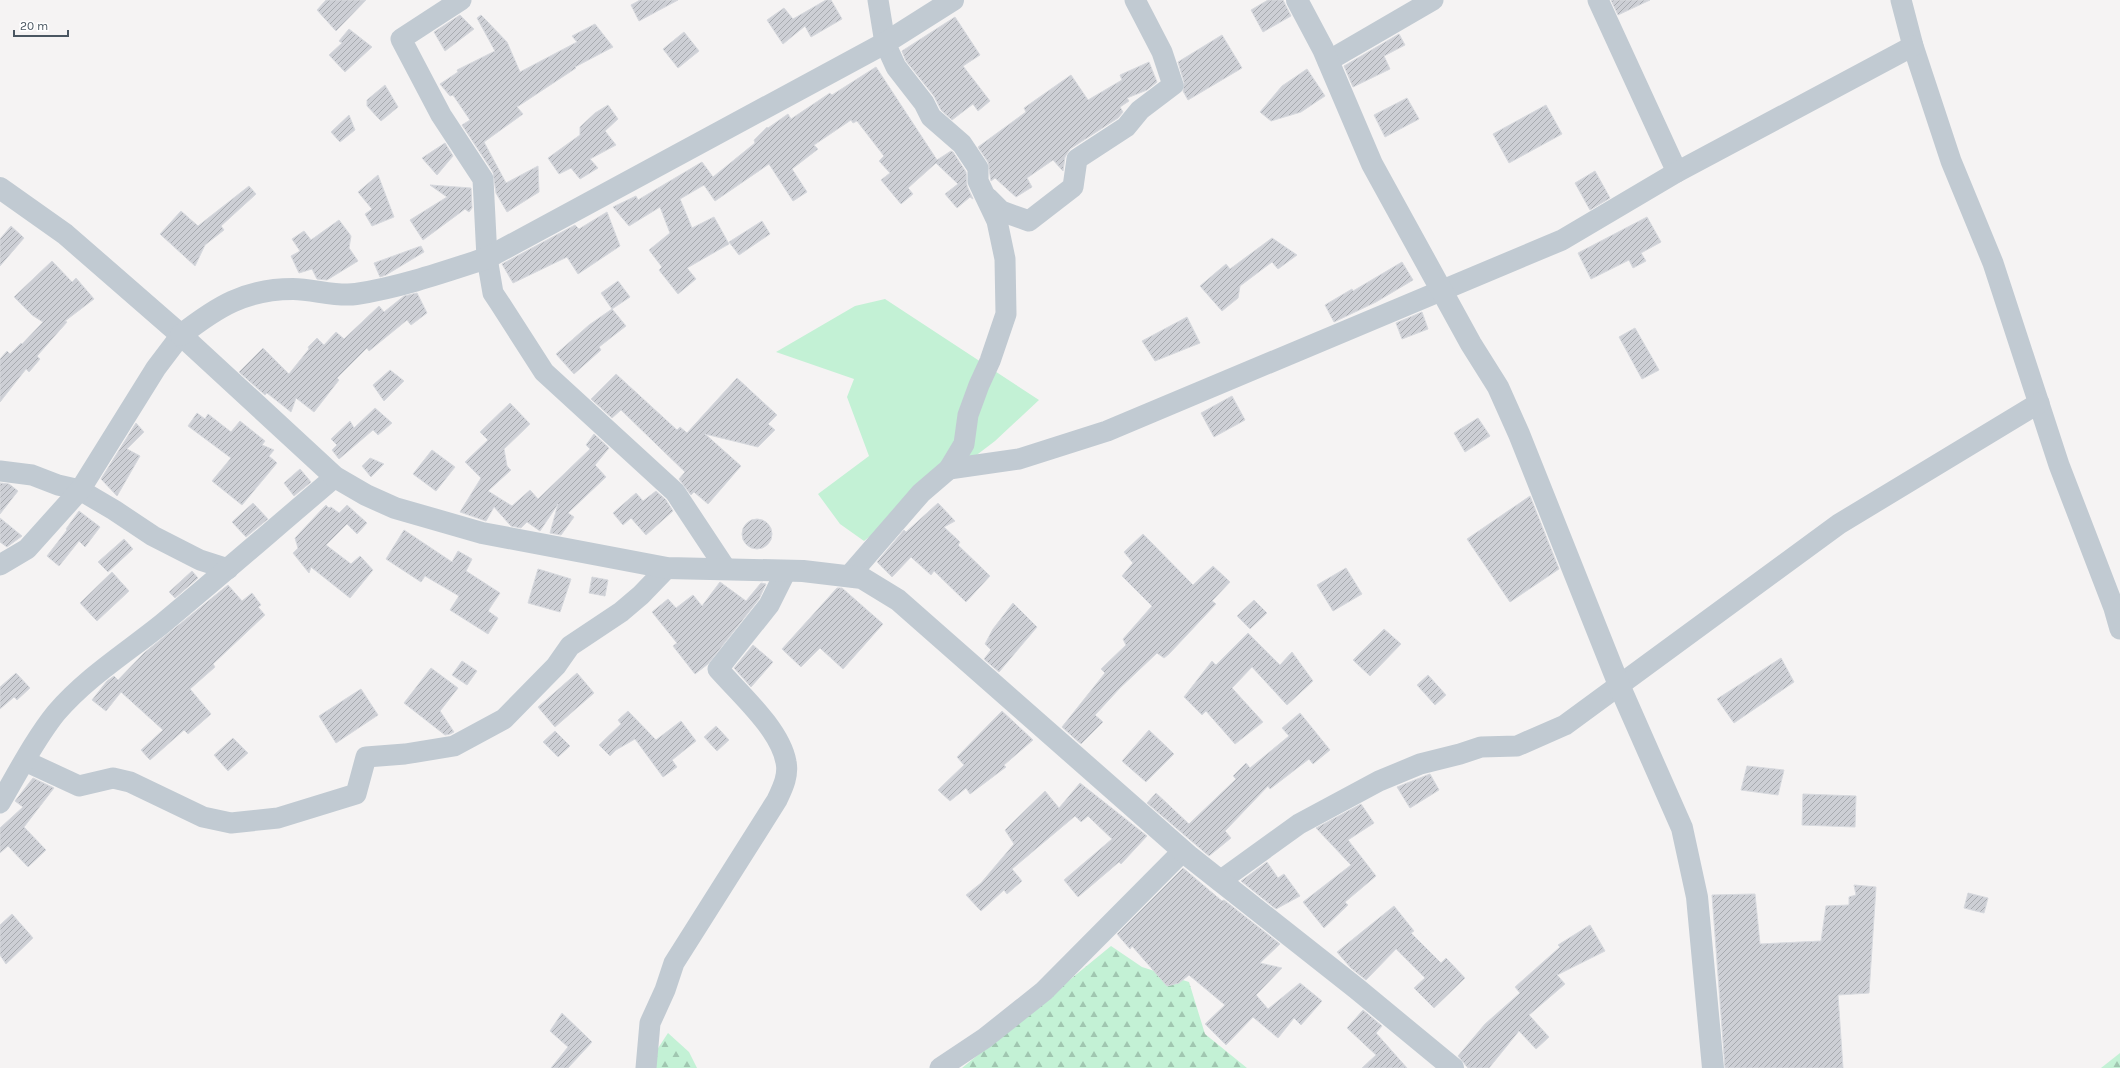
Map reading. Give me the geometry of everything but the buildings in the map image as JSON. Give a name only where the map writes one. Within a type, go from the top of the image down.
[{"type":"street","points":[[461,0],[401,39],[441,115],[483,179],[487,258],[493,293],[544,372],[675,492],[726,569]]},
{"type":"street","points":[[849,576],[921,493],[949,469],[964,444],[968,415],[979,385],[990,362],[1006,314],[1004,259],[997,221],[978,181],[978,168],[962,144],[931,116],[924,102],[896,67],[886,43],[878,0]]},
{"type":"street","points":[[0,565],[27,549],[80,490],[156,368],[181,335],[220,306],[254,294],[292,289],[354,294],[421,280],[487,258],[886,43],[953,0]]},
{"type":"street","points":[[985,196],[1001,211],[1029,221],[1073,187],[1078,159],[1126,127],[1140,110],[1173,85],[1162,52],[1135,0]]},
{"type":"street","points":[[1297,0],[1328,61],[1372,164],[1441,290],[1498,387],[1519,434],[1619,685],[1682,828],[1686,840],[1696,897],[1713,1068]]},
{"type":"street","points":[[1328,61],[1433,0]]},
{"type":"street","points":[[1598,0],[1677,172]]},
{"type":"street","points":[[1901,0],[1913,46],[1951,161],[1993,263],[2059,465],[2114,608],[2120,629]]},
{"type":"street","points":[[949,469],[1019,459],[1107,431],[1562,240],[1677,172],[1913,46]]},
{"type":"street","points":[[0,188],[65,234],[181,335],[335,477],[366,495],[395,508],[482,533],[667,568],[786,571],[862,578],[898,600],[1183,851],[1356,988],[1452,1068]]},
{"type":"street","points":[[1220,881],[1299,824],[1379,781],[1420,764],[1460,754],[1480,747],[1517,746],[1565,725],[1839,524],[2039,403]]},
{"type":"street","points":[[0,471],[32,475],[58,485],[80,490],[114,510],[153,536],[193,557],[228,570]]},
{"type":"street","points":[[0,803],[55,714],[94,675],[154,630],[228,570],[335,477]]},
{"type":"street","points":[[25,761],[80,786],[113,778],[130,782],[203,817],[231,823],[278,818],[342,799],[356,794],[366,756],[404,754],[454,746],[504,719],[556,666],[570,646],[621,612],[641,595],[667,568]]},
{"type":"street","points":[[646,1068],[650,1023],[665,990],[674,963],[778,800],[786,781],[787,763],[779,743],[762,718],[718,669],[769,605],[786,571]]},
{"type":"street","points":[[940,1068],[985,1038],[1044,991],[1183,851]]},
{"type":"green space","points":[[885,299],[1039,400],[995,441],[864,541],[840,524],[818,494],[869,456],[847,397],[854,379],[776,352],[855,306]]},
{"type":"green space","points":[[1111,946],[1142,967],[1189,982],[1205,1034],[1247,1068],[962,1068]]},
{"type":"green space","points":[[668,1033],[689,1052],[697,1068],[645,1068]]},
{"type":"green space","points":[[2120,1053],[2120,1068],[2101,1068]]}]
